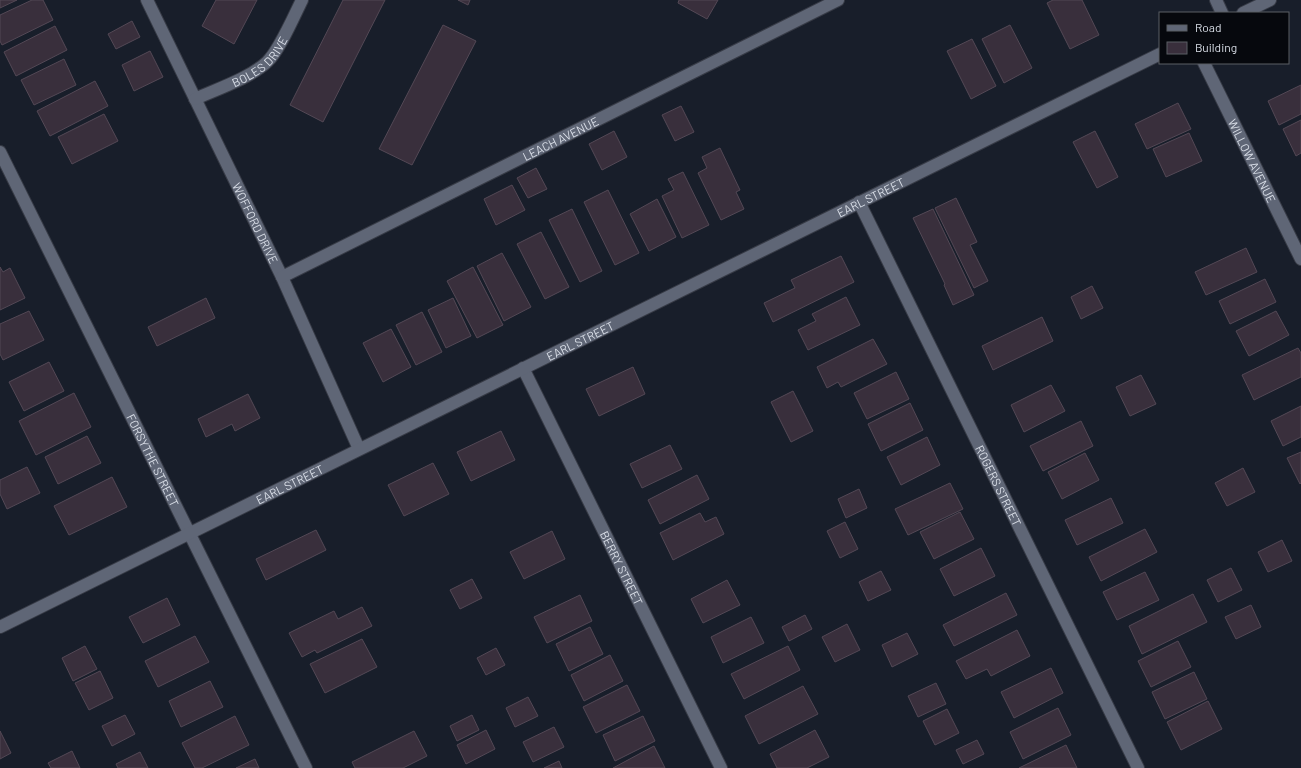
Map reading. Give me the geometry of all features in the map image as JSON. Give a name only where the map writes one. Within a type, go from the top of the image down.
[{"type":"street","name":"WOFFORD DRIVE","points":[[147,0],[282,277],[359,449]]},
{"type":"street","name":"BOLES DRIVE","points":[[195,99],[249,74],[268,62],[302,0]]},
{"type":"street","points":[[1216,0],[1222,12]]},
{"type":"street","points":[[1245,12],[1270,0]]},
{"type":"street","name":"LEACH AVENUE","points":[[282,277],[831,2]]},
{"type":"street","name":"EARL STREET","points":[[0,627],[1159,54]]},
{"type":"street","name":"WILLOW AVENUE","points":[[1204,64],[1301,259]]},
{"type":"street","name":"FORSYTHE STREET","points":[[0,152],[306,768]]},
{"type":"street","name":"ROGERS STREET","points":[[858,202],[1138,768]]},
{"type":"street","name":"BERRY STREET","points":[[523,368],[721,768]]},
{"type":"building","points":[[0,0],[17,0],[0,8]]},
{"type":"building","points":[[32,0],[43,0],[53,20],[2,45],[0,41],[0,15]]},
{"type":"building","points":[[216,0],[257,0],[234,44],[202,26]]},
{"type":"building","points":[[343,0],[385,0],[323,122],[290,105]]},
{"type":"building","points":[[458,0],[470,0],[468,5]]},
{"type":"building","points":[[679,0],[718,0],[707,19],[678,3]]},
{"type":"building","points":[[1053,0],[1082,0],[1099,35],[1070,49],[1047,3]]},
{"type":"building","points":[[132,21],[140,37],[116,49],[108,34]]},
{"type":"building","points":[[443,25],[476,41],[412,165],[379,149]]},
{"type":"building","points":[[1010,25],[1032,68],[1004,83],[982,39]]},
{"type":"building","points":[[55,26],[67,50],[16,76],[4,52]]},
{"type":"building","points":[[972,39],[996,86],[971,99],[947,51]]},
{"type":"building","points":[[150,51],[163,77],[134,91],[122,65]]},
{"type":"building","points":[[64,59],[76,85],[34,105],[21,80]]},
{"type":"building","points":[[95,81],[108,106],[50,136],[37,111]]},
{"type":"building","points":[[1301,85],[1301,114],[1279,125],[1268,101]]},
{"type":"building","points":[[1178,103],[1191,129],[1147,149],[1135,124]]},
{"type":"building","points":[[681,106],[694,132],[675,141],[662,115]]},
{"type":"building","points":[[104,114],[118,141],[72,164],[58,137]]},
{"type":"building","points":[[1301,120],[1301,153],[1296,156],[1283,129]]},
{"type":"building","points":[[614,131],[627,157],[602,170],[589,144]]},
{"type":"building","points":[[1095,131],[1118,177],[1097,188],[1073,142]]},
{"type":"building","points":[[1189,133],[1202,161],[1166,177],[1153,149]]},
{"type":"building","points":[[720,148],[740,190],[736,192],[744,209],[721,220],[698,173],[707,168],[702,157]]},
{"type":"building","points":[[536,168],[547,189],[528,198],[517,178]]},
{"type":"building","points":[[683,172],[709,225],[682,238],[662,196],[674,190],[668,179]]},
{"type":"building","points":[[512,185],[525,210],[496,225],[484,199]]},
{"type":"building","points":[[608,190],[639,253],[615,265],[584,202]]},
{"type":"building","points":[[956,198],[977,242],[970,245],[988,281],[974,288],[935,208]]},
{"type":"building","points":[[657,199],[676,237],[649,251],[630,214]]},
{"type":"building","points":[[572,209],[602,271],[580,282],[549,220]]},
{"type":"building","points":[[933,209],[974,295],[953,305],[944,285],[945,284],[913,218]]},
{"type":"building","points":[[541,232],[569,287],[545,299],[517,244]]},
{"type":"building","points":[[1246,248],[1257,272],[1206,295],[1195,272]]},
{"type":"building","points":[[502,253],[531,307],[504,321],[477,266]]},
{"type":"building","points":[[841,256],[854,282],[773,322],[764,303],[795,288],[791,280]]},
{"type":"building","points":[[0,267],[3,272],[10,268],[25,298],[0,310]]},
{"type":"building","points":[[473,267],[503,325],[477,338],[447,281]]},
{"type":"building","points":[[1265,279],[1276,302],[1230,324],[1219,301]]},
{"type":"building","points":[[1092,286],[1103,308],[1081,319],[1071,297]]},
{"type":"building","points":[[846,297],[860,325],[808,350],[798,330],[816,321],[812,314]]},
{"type":"building","points":[[206,298],[215,318],[157,346],[148,327]]},
{"type":"building","points":[[453,298],[471,336],[446,348],[428,310]]},
{"type":"building","points":[[29,311],[44,340],[3,360],[0,354],[0,324]]},
{"type":"building","points":[[1276,311],[1289,335],[1249,356],[1236,331]]},
{"type":"building","points":[[422,312],[442,352],[416,365],[396,325]]},
{"type":"building","points":[[1042,317],[1053,341],[993,370],[982,346]]},
{"type":"building","points":[[391,329],[411,367],[383,382],[363,343]]},
{"type":"building","points":[[873,339],[887,364],[841,387],[838,382],[827,388],[817,367]]},
{"type":"building","points":[[1298,348],[1301,353],[1301,377],[1254,400],[1242,375]]},
{"type":"building","points":[[49,362],[64,391],[24,411],[9,382]]},
{"type":"building","points":[[633,367],[645,394],[599,416],[586,389]]},
{"type":"building","points":[[896,372],[909,399],[867,419],[854,393]]},
{"type":"building","points":[[1141,375],[1156,404],[1130,416],[1116,387]]},
{"type":"building","points":[[1051,385],[1065,411],[1024,432],[1011,405]]},
{"type":"building","points":[[793,391],[813,431],[791,442],[771,402]]},
{"type":"building","points":[[74,393],[91,427],[36,455],[19,421]]},
{"type":"building","points":[[248,394],[260,418],[235,431],[232,424],[206,437],[198,419]]},
{"type":"building","points":[[910,403],[923,430],[881,451],[868,424]]},
{"type":"building","points":[[1301,406],[1301,437],[1283,446],[1271,421]]},
{"type":"building","points":[[1081,421],[1093,446],[1043,471],[1030,446]]},
{"type":"building","points":[[501,431],[515,460],[471,481],[457,452]]},
{"type":"building","points":[[87,436],[101,463],[58,484],[45,457]]},
{"type":"building","points":[[927,437],[940,465],[901,485],[887,457]]},
{"type":"building","points":[[670,445],[682,469],[642,488],[630,464]]},
{"type":"building","points":[[1301,452],[1301,483],[1300,484],[1287,458]]},
{"type":"building","points":[[1085,453],[1099,480],[1062,499],[1048,472]]},
{"type":"building","points":[[433,463],[449,494],[404,516],[388,485]]},
{"type":"building","points":[[27,467],[40,493],[7,509],[0,494],[0,480]]},
{"type":"building","points":[[1243,468],[1255,492],[1227,506],[1215,483]]},
{"type":"building","points":[[697,475],[709,499],[660,524],[648,500]]},
{"type":"building","points":[[112,477],[127,507],[69,535],[54,506]]},
{"type":"building","points":[[950,483],[963,509],[908,535],[895,509]]},
{"type":"building","points":[[859,489],[867,508],[846,518],[838,499]]},
{"type":"building","points":[[1111,498],[1123,523],[1077,545],[1065,520]]},
{"type":"building","points":[[960,512],[974,539],[934,559],[920,532]]},
{"type":"building","points":[[700,513],[705,522],[716,517],[724,534],[673,560],[660,533]]},
{"type":"building","points":[[845,522],[858,549],[840,558],[827,531]]},
{"type":"building","points":[[1145,529],[1157,552],[1101,581],[1089,557]]},
{"type":"building","points":[[316,530],[326,550],[266,580],[256,559]]},
{"type":"building","points":[[552,531],[565,559],[524,579],[510,552]]},
{"type":"building","points":[[1282,540],[1292,561],[1268,572],[1258,552]]},
{"type":"building","points":[[981,548],[995,576],[954,596],[940,569]]},
{"type":"building","points":[[1231,568],[1242,590],[1218,602],[1207,580]]},
{"type":"building","points":[[881,571],[891,590],[868,601],[859,582]]},
{"type":"building","points":[[1145,572],[1159,600],[1117,620],[1103,592]]},
{"type":"building","points":[[472,579],[482,598],[460,609],[450,590]]},
{"type":"building","points":[[727,580],[740,605],[703,623],[691,599]]},
{"type":"building","points":[[1006,593],[1017,615],[954,646],[943,625]]},
{"type":"building","points":[[1193,594],[1207,622],[1142,654],[1129,626]]},
{"type":"building","points":[[580,595],[592,621],[547,643],[534,617]]},
{"type":"building","points":[[167,598],[180,625],[143,643],[129,617]]},
{"type":"building","points":[[1251,605],[1261,627],[1236,639],[1225,617]]},
{"type":"building","points":[[362,607],[372,626],[317,653],[315,650],[302,657],[289,633],[334,611],[338,619]]},
{"type":"building","points":[[805,615],[812,629],[789,641],[782,627]]},
{"type":"building","points":[[751,617],[764,643],[723,663],[711,637]]},
{"type":"building","points":[[847,624],[860,650],[835,662],[822,637]]},
{"type":"building","points":[[590,627],[603,654],[569,671],[556,644]]},
{"type":"building","points":[[1017,630],[1030,656],[991,676],[987,669],[966,679],[956,661]]},
{"type":"building","points":[[907,633],[918,654],[892,667],[882,645]]},
{"type":"building","points":[[195,636],[209,662],[158,687],[145,661]]},
{"type":"building","points":[[362,639],[377,667],[325,693],[310,664]]},
{"type":"building","points":[[1178,641],[1191,667],[1151,687],[1138,661]]},
{"type":"building","points":[[85,646],[97,669],[73,681],[62,658]]},
{"type":"building","points":[[788,646],[800,670],[744,699],[731,674]]},
{"type":"building","points":[[496,648],[505,665],[486,675],[477,658]]},
{"type":"building","points":[[610,655],[623,681],[584,701],[571,675]]},
{"type":"building","points":[[1051,668],[1063,693],[1014,718],[1001,692]]},
{"type":"building","points":[[100,671],[113,698],[89,710],[75,683]]},
{"type":"building","points":[[1194,672],[1207,699],[1165,719],[1152,692]]},
{"type":"building","points":[[210,681],[223,707],[181,727],[169,701]]},
{"type":"building","points":[[936,683],[946,704],[918,717],[908,696]]},
{"type":"building","points":[[627,685],[640,711],[596,733],[583,707]]},
{"type":"building","points":[[803,686],[818,714],[759,744],[745,716]]},
{"type":"building","points":[[528,697],[538,716],[515,727],[506,708]]},
{"type":"building","points":[[1208,701],[1222,729],[1181,750],[1167,722]]},
{"type":"building","points":[[1058,708],[1071,735],[1023,759],[1010,732]]},
{"type":"building","points":[[947,709],[959,733],[935,745],[923,721]]},
{"type":"building","points":[[125,715],[135,734],[112,746],[102,726]]},
{"type":"building","points":[[472,715],[479,730],[457,741],[450,726]]},
{"type":"building","points":[[235,716],[249,745],[202,768],[195,768],[182,743]]},
{"type":"building","points":[[643,716],[655,741],[615,761],[603,735]]},
{"type":"building","points":[[554,727],[564,747],[533,762],[523,742]]},
{"type":"building","points":[[486,730],[495,749],[466,764],[457,745]]},
{"type":"building","points":[[815,730],[829,757],[807,768],[777,768],[770,754]]},
{"type":"building","points":[[0,731],[11,753],[0,759]]},
{"type":"building","points":[[414,731],[427,756],[403,768],[355,768],[352,762]]},
{"type":"building","points":[[977,740],[984,754],[963,764],[956,750]]},
{"type":"building","points":[[1066,745],[1077,768],[1019,768]]},
{"type":"building","points":[[654,746],[665,768],[613,768]]},
{"type":"building","points":[[72,751],[80,768],[51,768],[48,763]]},
{"type":"building","points":[[140,752],[148,768],[118,768],[116,764]]},
{"type":"building","points":[[255,759],[259,768],[236,768]]},
{"type":"building","points":[[559,761],[562,768],[544,768]]}]
